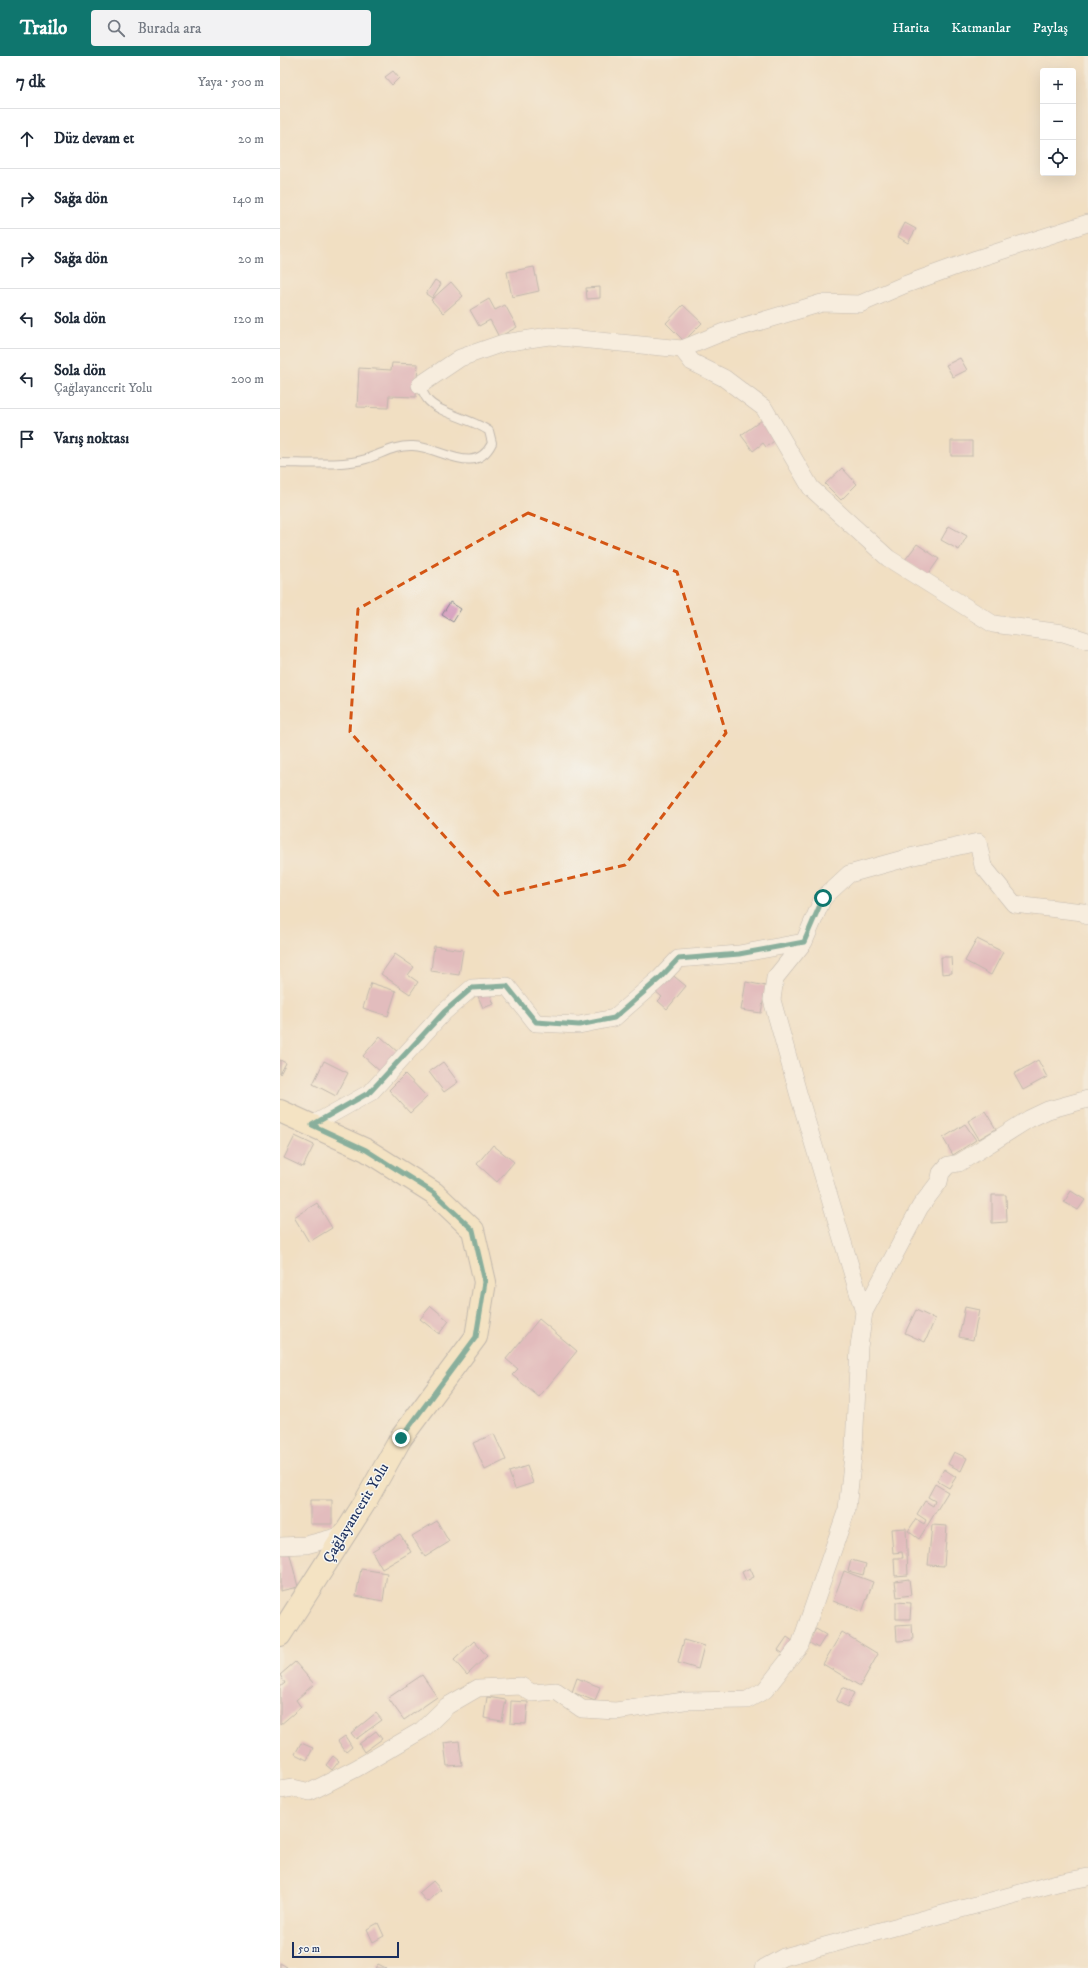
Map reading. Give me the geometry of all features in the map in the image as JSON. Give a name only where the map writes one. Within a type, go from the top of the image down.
[{"type":"main road","name":"Çağlayancerit Yolu","points":[[280,1111],[366,1150],[434,1193],[473,1230],[485,1282],[476,1337],[401,1438],[364,1504],[280,1635]]},
{"type":"street","points":[[420,385],[460,358],[503,344],[549,336],[682,349],[721,333],[822,303],[860,304],[904,285],[976,259],[1088,223]]},
{"type":"street","points":[[682,349],[692,362],[724,378],[764,408],[811,488],[888,558],[993,624],[1063,633],[1088,641]]},
{"type":"street","points":[[864,1312],[799,1096],[772,1000],[775,978],[804,942],[823,898],[849,874],[914,856],[978,842],[983,866],[1014,904],[1084,912],[1088,916]]},
{"type":"street","points":[[312,1125],[370,1092],[444,1012],[472,988],[507,986],[536,1022],[579,1025],[614,1018],[660,978],[678,959],[739,954],[804,942]]},
{"type":"street","points":[[280,1790],[293,1788],[310,1792],[329,1784],[422,1730],[447,1706],[478,1688],[521,1686],[532,1693],[556,1691],[582,1709],[616,1711],[684,1701],[747,1700],[765,1690],[800,1645],[847,1509],[854,1447],[859,1347],[864,1312],[920,1206],[939,1182],[941,1173],[948,1165],[960,1163],[1028,1119],[1048,1110],[1088,1099]]},
{"type":"street","points":[[280,1546],[306,1545],[344,1536]]},
{"type":"street","points":[[764,1968],[784,1957],[1088,1877]]},
{"type":"lane","points":[[280,464],[342,462],[366,459],[392,448],[410,446],[434,450],[466,461],[476,460],[488,452],[492,443],[488,431],[482,426],[450,414],[428,401],[420,385]]},
{"type":"highlighted area","points":[[528,513],[677,572],[726,733],[625,865],[498,895],[350,732],[358,609]]},
{"type":"building","points":[[393,71],[399,78],[392,85],[385,77]]},
{"type":"building","points":[[905,223],[916,229],[908,243],[898,237]]},
{"type":"building","points":[[534,267],[539,291],[512,297],[507,272]]},
{"type":"building","points":[[435,280],[441,284],[432,298],[426,294]]},
{"type":"building","points":[[451,282],[463,296],[443,313],[431,300]]},
{"type":"building","points":[[600,287],[600,298],[587,299],[586,288]]},
{"type":"building","points":[[489,299],[495,310],[505,305],[517,327],[499,337],[490,320],[479,326],[470,310]]},
{"type":"building","points":[[683,305],[702,323],[684,341],[666,323]]},
{"type":"building","points":[[960,358],[967,370],[953,377],[946,365]]},
{"type":"building","points":[[392,363],[418,364],[416,397],[389,396],[388,408],[357,407],[359,368],[391,370]]},
{"type":"building","points":[[762,420],[777,439],[766,447],[763,443],[753,451],[741,435]]},
{"type":"building","points":[[951,441],[972,441],[972,456],[951,456]]},
{"type":"building","points":[[842,468],[857,484],[841,500],[825,484]]},
{"type":"building","points":[[949,526],[967,536],[959,550],[941,540]]},
{"type":"building","points":[[917,544],[939,559],[927,576],[905,560]]},
{"type":"building","points":[[450,602],[461,609],[453,622],[442,615]]},
{"type":"building","points":[[977,939],[1003,952],[991,975],[965,961]]},
{"type":"building","points":[[434,946],[463,950],[459,975],[431,971]]},
{"type":"building","points":[[395,954],[414,967],[408,975],[418,982],[410,994],[381,974]]},
{"type":"building","points":[[941,957],[951,957],[952,973],[942,974]]},
{"type":"building","points":[[670,973],[686,986],[667,1009],[658,1001],[662,997],[655,991]]},
{"type":"building","points":[[746,982],[766,986],[761,1013],[741,1010]]},
{"type":"building","points":[[371,983],[396,991],[388,1016],[363,1008]]},
{"type":"building","points":[[488,989],[494,1004],[483,1008],[477,994]]},
{"type":"building","points":[[380,1036],[401,1055],[383,1074],[363,1056]]},
{"type":"building","points":[[280,1060],[286,1063],[280,1074]]},
{"type":"building","points":[[1038,1060],[1047,1077],[1023,1090],[1014,1074]]},
{"type":"building","points":[[324,1061],[348,1073],[336,1096],[313,1084]]},
{"type":"building","points":[[443,1062],[458,1082],[444,1092],[429,1072]]},
{"type":"building","points":[[405,1074],[427,1097],[410,1113],[389,1090]]},
{"type":"building","points":[[985,1111],[996,1129],[979,1139],[968,1121]]},
{"type":"building","points":[[965,1124],[976,1140],[953,1155],[943,1138]]},
{"type":"building","points":[[295,1136],[314,1145],[303,1167],[284,1158]]},
{"type":"building","points":[[493,1145],[514,1162],[497,1182],[477,1164]]},
{"type":"building","points":[[1071,1191],[1085,1200],[1078,1210],[1064,1202]]},
{"type":"building","points":[[992,1195],[1006,1195],[1007,1222],[992,1223]]},
{"type":"building","points":[[317,1203],[332,1228],[309,1242],[294,1217]]},
{"type":"building","points":[[431,1306],[449,1321],[439,1334],[420,1319]]},
{"type":"building","points":[[965,1307],[979,1310],[973,1340],[959,1337]]},
{"type":"building","points":[[916,1310],[935,1319],[925,1342],[905,1333]]},
{"type":"building","points":[[539,1319],[577,1351],[539,1397],[512,1375],[518,1369],[506,1359]]},
{"type":"building","points":[[494,1434],[506,1460],[485,1470],[473,1443]]},
{"type":"building","points":[[954,1452],[967,1458],[961,1471],[948,1464]]},
{"type":"building","points":[[527,1466],[533,1483],[515,1489],[509,1472]]},
{"type":"building","points":[[944,1469],[956,1477],[949,1488],[937,1481]]},
{"type":"building","points":[[935,1484],[948,1492],[919,1539],[908,1531],[916,1519],[924,1524],[926,1520],[917,1514],[925,1501],[933,1506],[935,1501],[928,1497]]},
{"type":"building","points":[[310,1500],[332,1500],[332,1524],[310,1524]]},
{"type":"building","points":[[437,1521],[449,1542],[425,1557],[412,1536]]},
{"type":"building","points":[[932,1525],[947,1526],[944,1566],[928,1565]]},
{"type":"building","points":[[906,1528],[908,1575],[895,1576],[894,1558],[903,1558],[902,1552],[893,1553],[891,1529]]},
{"type":"building","points":[[400,1534],[411,1552],[382,1569],[372,1551]]},
{"type":"building","points":[[289,1551],[298,1587],[280,1591],[280,1553]]},
{"type":"building","points":[[851,1560],[866,1564],[863,1575],[848,1571]]},
{"type":"building","points":[[750,1568],[754,1577],[746,1581],[742,1572]]},
{"type":"building","points":[[361,1569],[387,1573],[383,1601],[356,1596]]},
{"type":"building","points":[[844,1571],[873,1582],[862,1612],[833,1601]]},
{"type":"building","points":[[909,1579],[911,1595],[897,1597],[895,1581]]},
{"type":"building","points":[[896,1602],[911,1603],[910,1619],[896,1619]]},
{"type":"building","points":[[912,1624],[913,1640],[897,1641],[896,1625]]},
{"type":"building","points":[[816,1629],[826,1635],[818,1648],[808,1642]]},
{"type":"building","points":[[842,1632],[878,1654],[860,1686],[823,1664]]},
{"type":"building","points":[[787,1637],[798,1645],[789,1658],[778,1650]]},
{"type":"building","points":[[684,1640],[704,1646],[698,1669],[678,1663]]},
{"type":"building","points":[[474,1641],[487,1656],[467,1675],[454,1660]]},
{"type":"building","points":[[295,1662],[314,1684],[296,1700],[301,1707],[280,1725],[280,1687],[285,1683],[280,1675]]},
{"type":"building","points":[[422,1675],[437,1697],[404,1720],[388,1698]]},
{"type":"building","points":[[577,1678],[600,1687],[595,1701],[572,1692]]},
{"type":"building","points":[[843,1687],[854,1693],[847,1707],[836,1701]]},
{"type":"building","points":[[487,1697],[506,1700],[502,1721],[484,1718]]},
{"type":"building","points":[[511,1701],[528,1702],[526,1724],[510,1723]]},
{"type":"building","points":[[376,1713],[382,1720],[356,1739],[351,1733]]},
{"type":"building","points":[[376,1731],[382,1739],[364,1752],[359,1744]]},
{"type":"building","points":[[345,1736],[352,1747],[346,1752],[338,1741]]},
{"type":"building","points":[[459,1741],[462,1765],[447,1766],[444,1743]]},
{"type":"building","points":[[301,1743],[313,1748],[307,1760],[295,1754]]},
{"type":"building","points":[[333,1756],[339,1761],[332,1770],[326,1765]]},
{"type":"building","points":[[433,1881],[441,1890],[427,1902],[419,1893]]},
{"type":"building","points":[[378,1923],[384,1936],[373,1942],[367,1929]]},
{"type":"building","points":[[280,1963],[287,1967],[280,1968]]},
{"type":"building","points":[[378,1964],[386,1968],[375,1968]]},
{"type":"route","points":[[401,1438],[476,1337],[485,1282],[473,1230],[434,1193],[366,1150],[312,1125],[370,1092],[444,1012],[472,988],[507,986],[536,1022],[579,1025],[614,1018],[660,978],[678,959],[739,954],[804,942],[823,898]]}]
